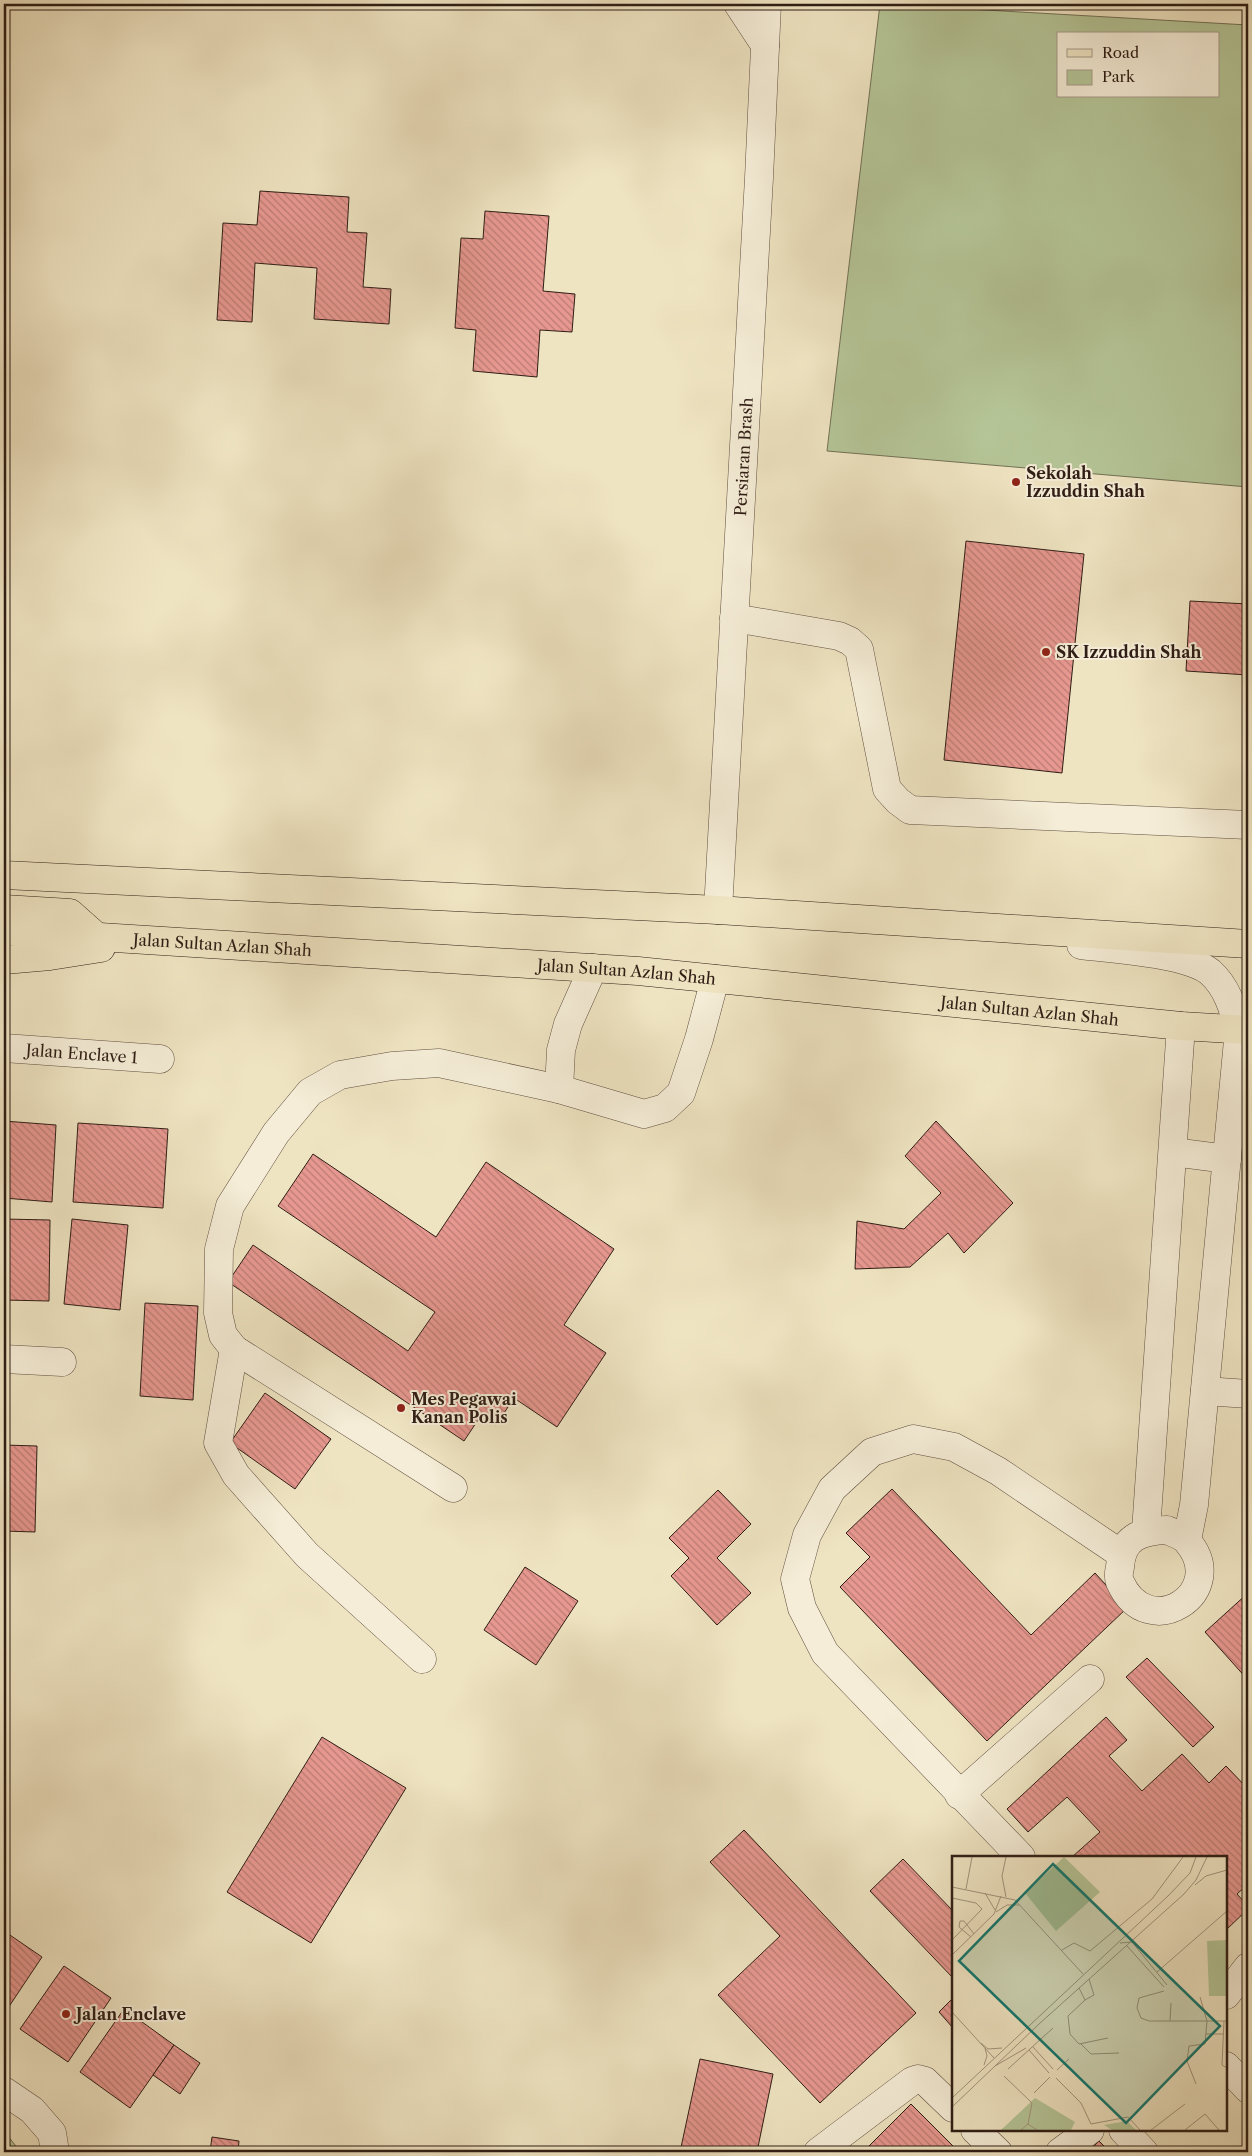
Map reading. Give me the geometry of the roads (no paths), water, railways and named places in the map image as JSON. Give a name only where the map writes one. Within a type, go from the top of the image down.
[{"type":"main road","points":[[4,875],[718,910],[1248,944]]},
{"type":"main road","points":[[4,909],[70,913],[97,937]]},
{"type":"main road","name":"Jalan Sultan Azlan Shah","points":[[4,932],[593,968],[1181,1026],[1244,1030]]},
{"type":"main road","points":[[4,960],[50,956],[142,941]]},
{"type":"street","points":[[738,4],[765,45]]},
{"type":"street","name":"Persiaran Brash","points":[[718,910],[767,4]]},
{"type":"street","points":[[734,618],[839,636],[850,641],[859,650],[887,789],[910,810],[1248,825]]},
{"type":"street","points":[[1049,931],[1063,943],[1176,958],[1208,971],[1221,985],[1232,1003],[1244,1030],[1227,1159],[1194,1505],[1187,1540]]},
{"type":"street","points":[[559,1089],[562,1050],[568,1024],[593,968]]},
{"type":"street","points":[[453,1488],[234,1349],[223,1335],[218,1313],[219,1249],[230,1206],[276,1133],[310,1092],[340,1075],[392,1066],[439,1063],[559,1089],[644,1114],[665,1108],[681,1093],[699,1039],[715,979]]},
{"type":"street","points":[[1146,1531],[1181,1026]]},
{"type":"street","name":"Jalan Enclave 1","points":[[4,1048],[160,1059]]},
{"type":"street","points":[[1172,1152],[1227,1159]]},
{"type":"street","points":[[234,1349],[218,1443],[236,1475],[307,1554],[422,1659]]},
{"type":"street","points":[[4,1359],[62,1362]]},
{"type":"street","points":[[1205,1391],[1248,1394]]},
{"type":"street","points":[[1020,1856],[959,1795],[825,1653],[802,1608],[795,1579],[806,1535],[832,1489],[872,1452],[913,1439],[954,1447],[998,1470],[1121,1554]]},
{"type":"street","points":[[1167,1530],[1187,1540],[1200,1562],[1198,1587],[1180,1606],[1155,1612],[1132,1601],[1118,1580],[1121,1554],[1131,1539],[1146,1531],[1167,1530]]},
{"type":"street","points":[[959,1795],[1090,1679]]},
{"type":"street","points":[[1227,1994],[1248,1967]]},
{"type":"street","points":[[1227,2067],[1248,2089]]},
{"type":"street","points":[[818,2152],[912,2081],[918,2079],[925,2081],[952,2107]]},
{"type":"street","points":[[4,2091],[32,2110],[52,2133],[55,2152]]},
{"type":"street","points":[[976,2131],[998,2152]]},
{"type":"street","points":[[1060,2152],[1089,2131]]},
{"type":"street","points":[[1124,2131],[1144,2152]]},
{"type":"place","name":"Sekolah Izzuddin Shah","points":[[1016,482]]},
{"type":"place","name":"SK Izzuddin Shah","points":[[1046,652]]},
{"type":"place","name":"Mes Pegawai Kanan Polis","points":[[401,1408]]},
{"type":"place","name":"Jalan Enclave","points":[[66,2014]]}]
